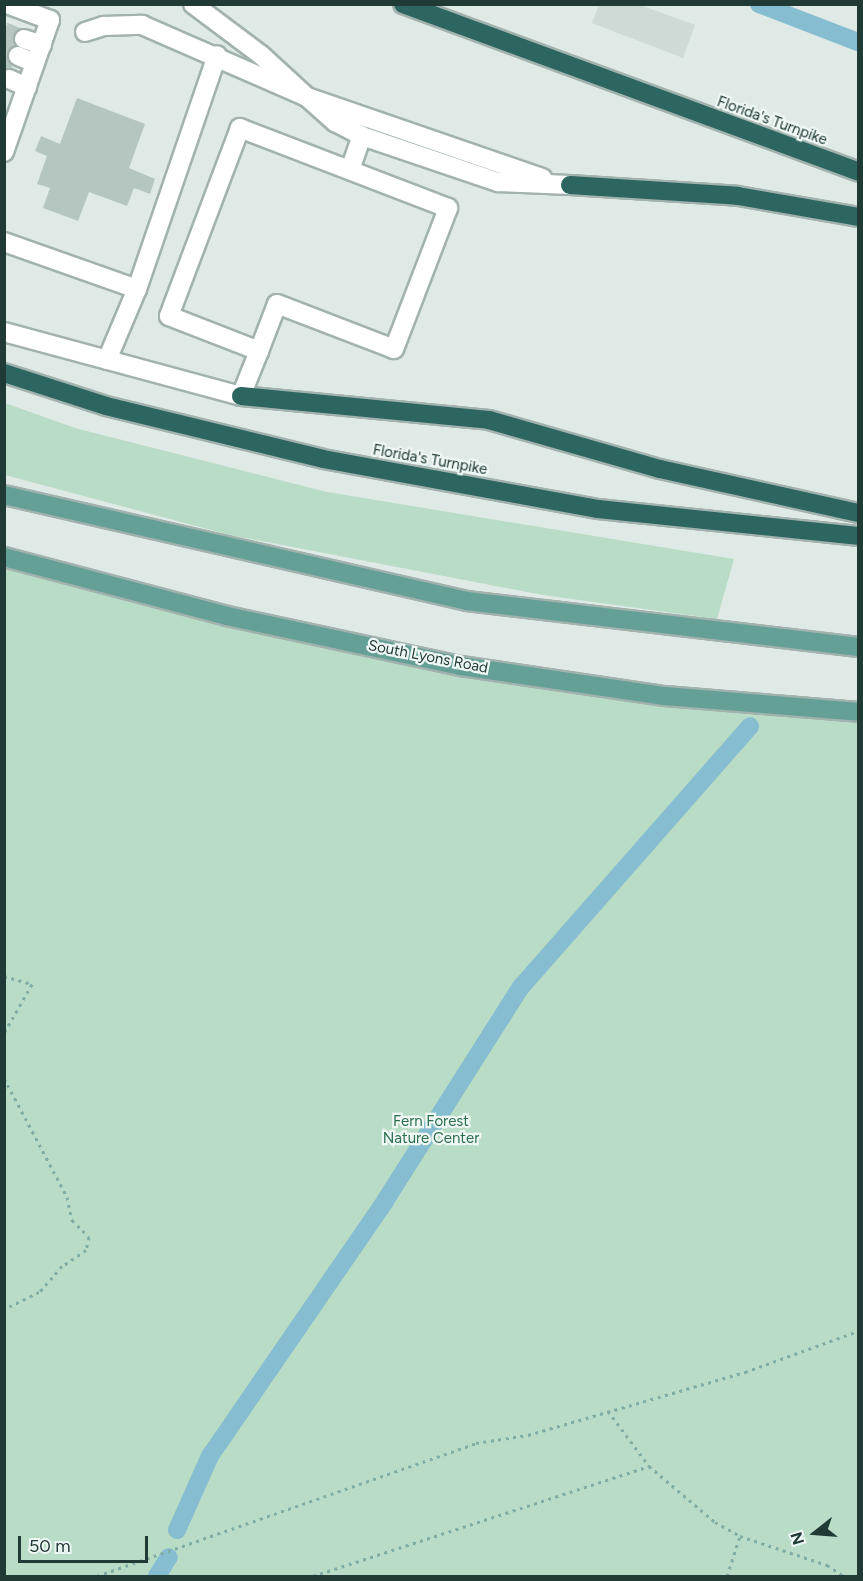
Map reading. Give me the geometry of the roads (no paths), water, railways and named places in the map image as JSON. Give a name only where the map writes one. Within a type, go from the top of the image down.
[{"type":"highway","name":"Florida's Turnpike","points":[[402,4],[858,171]]},
{"type":"highway","points":[[570,186],[738,196],[858,218]]},
{"type":"highway","name":"Florida's Turnpike","points":[[4,373],[106,405],[335,461],[598,509],[858,536]]},
{"type":"highway","points":[[242,396],[489,420],[660,469],[858,513]]},
{"type":"main road","points":[[4,495],[467,602],[858,647]]},
{"type":"main road","name":"South Lyons Road","points":[[4,557],[227,616],[461,666],[665,696],[858,712]]},
{"type":"lane","points":[[7,4],[50,20],[28,47],[35,63],[8,129]]},
{"type":"lane","points":[[193,4],[261,55],[335,122],[362,136],[498,182],[570,186]]},
{"type":"lane","points":[[85,32],[123,24],[142,26],[217,55],[307,97],[489,163],[570,186]]},
{"type":"lane","points":[[107,360],[137,289],[217,55]]},
{"type":"lane","points":[[9,79],[27,87]]},
{"type":"lane","points":[[4,332],[242,396],[277,304],[394,349],[448,208],[240,128],[169,316],[259,351]]},
{"type":"lane","points":[[350,170],[362,136]]},
{"type":"lane","points":[[4,242],[137,289]]},
{"type":"waterway","points":[[759,4],[858,42]]},
{"type":"waterway","points":[[177,1530],[210,1456],[385,1201],[521,987],[750,726]]},
{"type":"waterway","points":[[157,1576],[169,1557]]},
{"type":"tunnel","points":[[4,31],[24,39]]},
{"type":"tunnel","points":[[4,51],[18,56]]},
{"type":"park label","name":"Fern Forest Nature Center","points":[[431,1130]]}]
